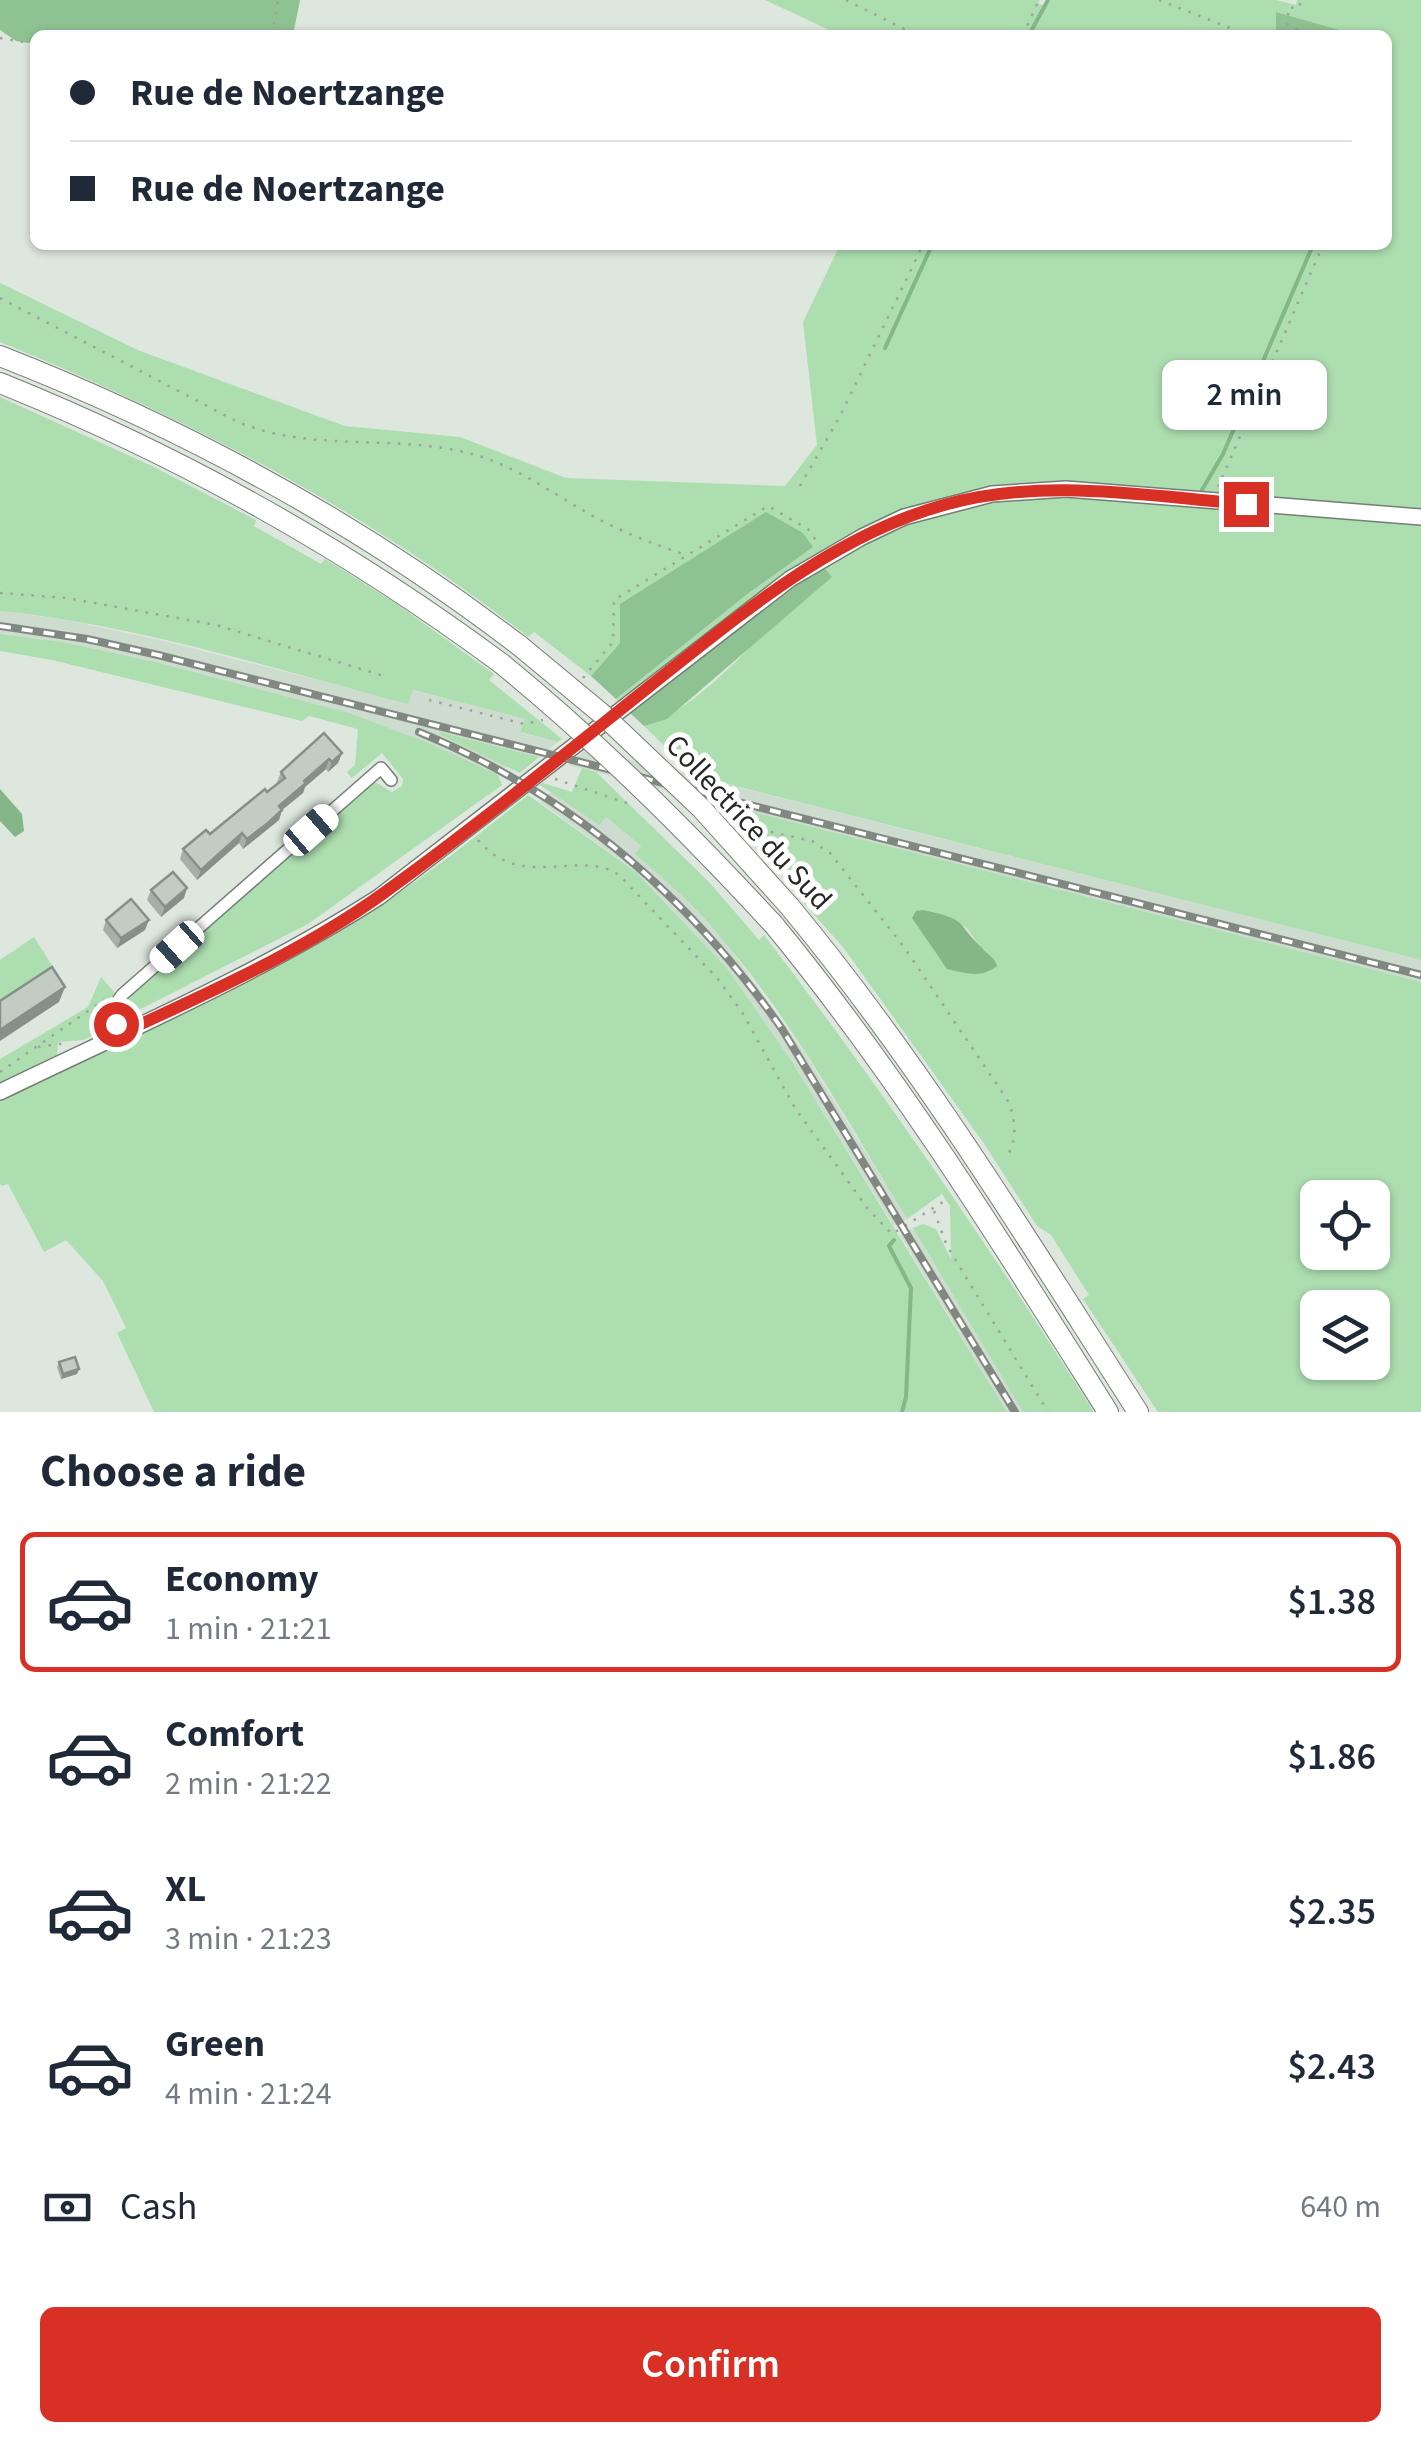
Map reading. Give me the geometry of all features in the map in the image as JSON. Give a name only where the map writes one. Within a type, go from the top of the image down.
[{"type":"highway","name":"Collectrice du Sud","points":[[0,356],[171,430],[306,504],[434,584],[520,646],[602,714],[687,795],[790,907],[888,1032],[1001,1197],[1138,1412]]},
{"type":"highway","name":"Collectrice du Sud","points":[[0,383],[158,452],[296,526],[404,594],[502,664],[582,729],[683,826],[774,925],[871,1050],[982,1212],[1108,1412]]},
{"type":"main road","points":[[0,1092],[314,938],[378,897],[469,829],[790,579],[904,517],[992,494],[1066,489],[1421,517]]},
{"type":"street","points":[[120,1034],[113,1016],[122,995],[381,768],[392,780]]},
{"type":"path","points":[[273,30],[278,0]]},
{"type":"path","points":[[846,0],[906,30]]},
{"type":"path","points":[[1025,30],[1039,0]]},
{"type":"path","points":[[1159,0],[1235,30]]},
{"type":"path","points":[[1284,30],[1288,8],[1300,7],[1300,0]]},
{"type":"path","points":[[0,38],[30,43]]},
{"type":"path","points":[[800,486],[840,416],[921,250]]},
{"type":"path","points":[[1210,501],[1233,458],[1321,250]]},
{"type":"path","points":[[0,298],[268,435],[444,449],[478,456],[546,487],[605,522],[686,555]]},
{"type":"path","points":[[587,673],[614,642],[614,600],[768,506],[808,530],[820,545]]},
{"type":"path","points":[[0,594],[67,598],[216,625],[384,676]]},
{"type":"path","points":[[429,700],[524,724],[542,721]]},
{"type":"path","points":[[539,774],[646,807]]},
{"type":"path","points":[[736,824],[812,841],[830,853],[904,947],[1008,1101],[1015,1117],[1010,1152],[1005,1160]]},
{"type":"path","points":[[469,829],[483,846],[522,866],[598,866],[619,875],[717,978],[742,1012],[795,1108],[868,1208],[892,1234],[946,1200]]},
{"type":"path","points":[[0,1072],[104,1000]]},
{"type":"path","points":[[934,1210],[947,1246],[1048,1412]]},
{"type":"shaded area","points":[[0,0],[300,0],[294,30],[30,30],[30,43],[16,41],[0,30]]},
{"type":"shaded area","points":[[765,0],[1040,0],[1038,3],[1044,6],[1050,0],[1276,0],[1296,5],[1297,0],[1421,0],[1421,960],[696,776],[644,726],[697,696],[772,625],[709,648],[630,713],[616,699],[812,547],[803,533],[620,643],[591,676],[534,632],[528,637],[405,549],[274,471],[139,403],[0,342],[0,283],[140,351],[345,426],[460,437],[566,478],[785,486],[817,445],[803,322],[838,250],[1392,250],[1392,30],[1333,30],[1277,12],[1276,30],[829,30]]},
{"type":"shaded area","points":[[1276,12],[1339,30],[1276,30]]},
{"type":"shaded area","points":[[0,397],[152,466],[256,520],[254,526],[321,564],[325,559],[397,604],[494,674],[489,680],[562,739],[558,742],[520,732],[525,719],[413,690],[408,704],[154,637],[0,611]]},
{"type":"shaded area","points":[[766,512],[803,533],[813,547],[616,699],[591,676],[620,643],[620,604]]},
{"type":"shaded area","points":[[823,566],[832,577],[667,719],[644,726],[630,713],[709,648]]},
{"type":"shaded area","points":[[0,611],[67,620],[164,641],[408,703],[412,690],[526,719],[521,733],[558,742],[539,757],[440,732],[508,766],[497,775],[431,744],[62,642],[0,634]]},
{"type":"shaded area","points":[[0,634],[62,642],[155,662],[349,713],[498,775],[502,785],[308,924],[123,1018],[124,1001],[149,979],[151,970],[365,783],[377,783],[392,792],[402,786],[403,779],[382,753],[352,778],[347,772],[355,765],[358,729],[309,716],[302,721],[0,651]]},
{"type":"shaded area","points":[[440,732],[539,757],[520,773]]},
{"type":"shaded area","points":[[587,749],[1421,960],[1421,982],[568,765]]},
{"type":"shaded area","points":[[582,768],[596,772],[710,883],[759,940],[764,935],[934,1170],[1094,1412],[1023,1412],[913,1228],[923,1224],[936,1229],[951,1259],[950,1206],[942,1194],[907,1219],[800,1044],[717,932],[635,854],[641,846],[606,817],[599,825],[540,785],[572,792]]},
{"type":"shaded area","points":[[0,789],[22,814],[24,831],[15,837],[0,821]]},
{"type":"shaded area","points":[[551,792],[599,824],[606,817],[641,846],[636,854],[682,895],[726,943],[804,1052],[907,1219],[894,1226],[791,1060],[726,967],[637,872],[540,802]]},
{"type":"shaded area","points":[[528,795],[636,872],[726,967],[791,1060],[1007,1412],[154,1412],[117,1333],[126,1328],[103,1281],[66,1240],[44,1252],[8,1184],[0,1183],[0,1100],[204,1004],[323,941],[428,872]]},
{"type":"shaded area","points":[[726,805],[1421,982],[1421,1412],[1158,1412],[1083,1299],[1089,1295],[1051,1235],[1037,1226],[985,1145],[843,947],[799,898],[805,892]],"holes":[[[916,911],[966,927],[995,959]]]},
{"type":"shaded area","points":[[916,911],[959,922],[997,966],[979,974],[947,969],[912,918]]},
{"type":"shaded area","points":[[34,937],[58,975],[0,1012],[0,960]]},
{"type":"shaded area","points":[[101,977],[115,993],[106,1010],[107,1029],[83,1040],[58,1042],[57,1055],[0,1083],[0,1059],[88,1007]]},
{"type":"shaded area","points":[[913,1228],[1023,1412],[1007,1412],[900,1235]]},
{"type":"building","points":[[324,733],[342,753],[304,781],[268,823],[247,839],[242,833],[201,870],[183,849],[206,830],[210,834],[265,789],[267,792],[285,778],[281,772]]},
{"type":"building","points":[[173,872],[187,888],[165,907],[151,890]]},
{"type":"building","points":[[131,899],[149,920],[121,938],[106,920]]},
{"type":"building","points":[[52,967],[65,987],[0,1030],[0,1001]]},
{"type":"building","points":[[75,1357],[79,1369],[63,1374],[59,1362]]},
{"type":"waterway","points":[[1032,30],[1048,0]]},
{"type":"waterway","points":[[885,348],[930,250]]},
{"type":"waterway","points":[[1202,490],[1223,454],[1311,250]]},
{"type":"waterway","points":[[894,1240],[889,1246],[911,1288],[902,1412]]},
{"type":"railway","points":[[0,626],[158,655],[1421,975]]},
{"type":"railway","points":[[419,732],[474,757],[576,818],[666,893],[707,935],[782,1029],[1015,1412]]},
{"type":"route","points":[[116,1024],[120,1034],[257,969],[378,897],[790,579],[904,517],[945,504],[1029,490],[1066,489],[1246,504]]}]
